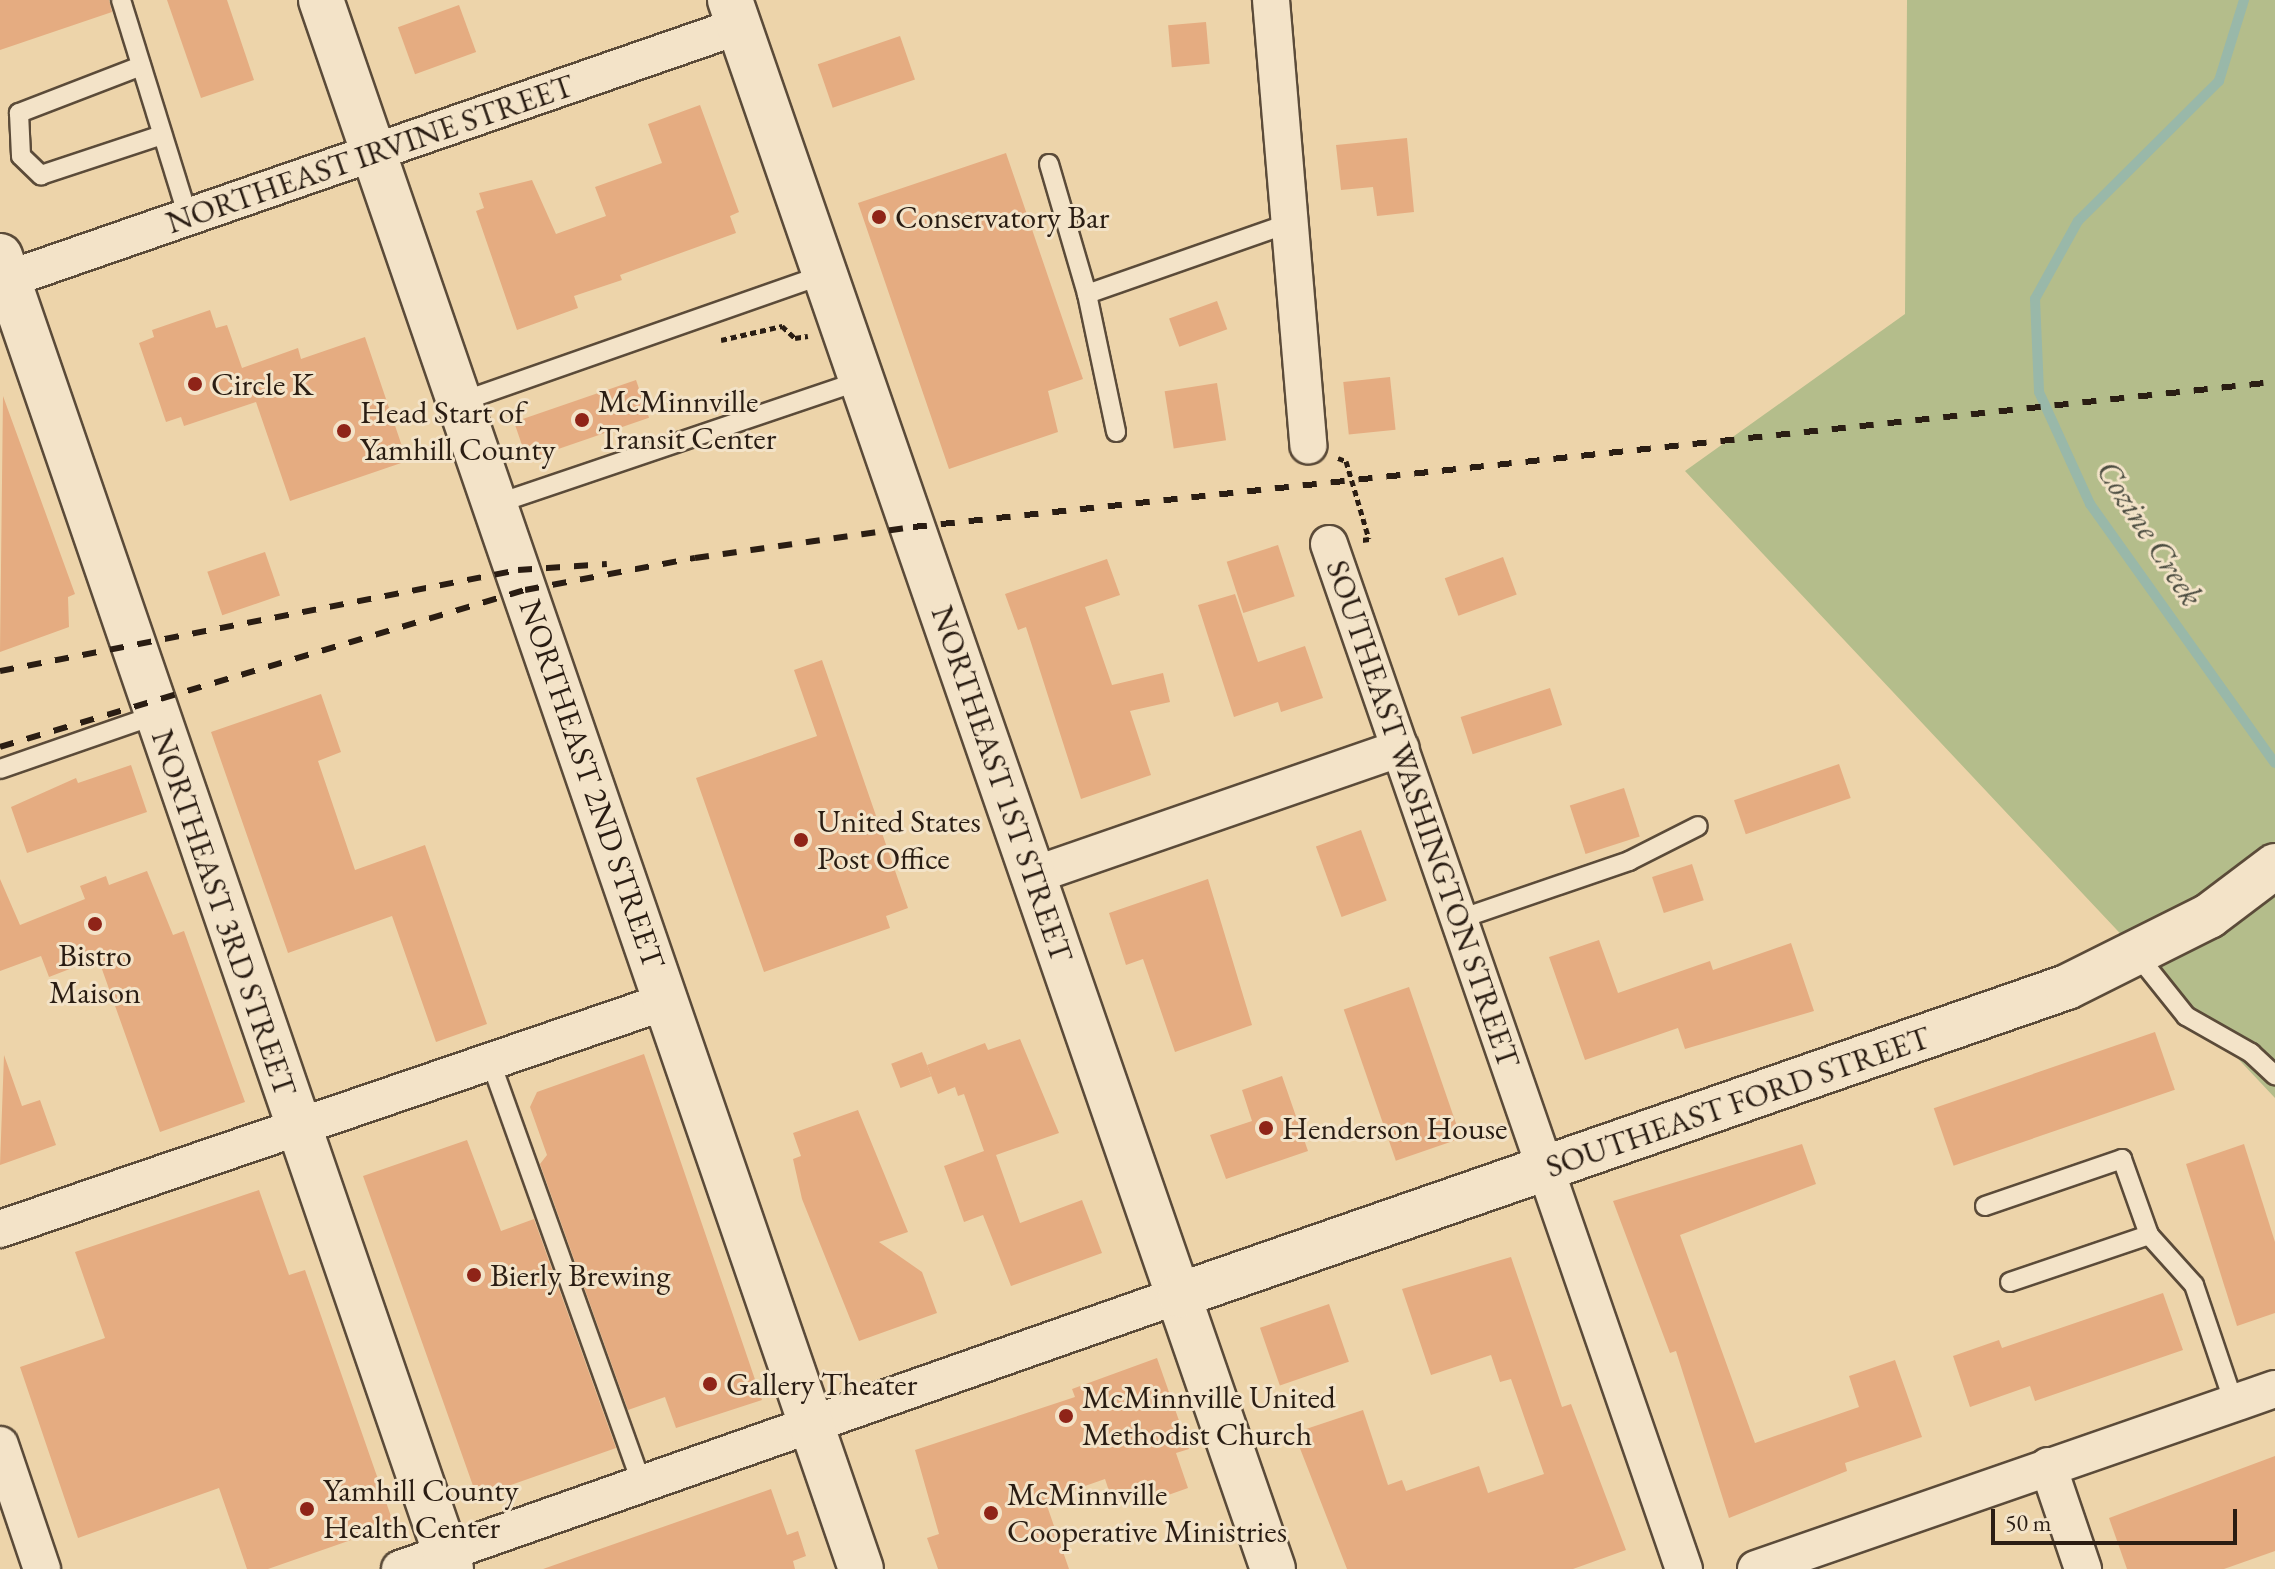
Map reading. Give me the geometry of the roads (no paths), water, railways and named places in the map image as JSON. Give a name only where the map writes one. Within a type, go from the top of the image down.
[{"type":"street","name":"NORTHEAST 2ND STREET","points":[[321,0],[861,1569]]},
{"type":"street","points":[[1271,0],[1308,445]]},
{"type":"street","name":"NORTHEAST IRVINE STREET","points":[[3,272],[188,216],[374,152],[735,13]]},
{"type":"street","name":"NORTHEAST 1ST STREET","points":[[735,13],[1273,1569]]},
{"type":"street","name":"NORTHEAST 3RD STREET","points":[[3,272],[448,1562]]},
{"type":"street","name":"SOUTHEAST WASHINGTON STREET","points":[[1329,544],[1684,1569]]},
{"type":"street","points":[[1034,875],[1401,748]]},
{"type":"street","name":"SOUTHEAST FORD STREET","points":[[1180,1295],[1547,1170],[2138,956],[2209,916],[2275,866]]},
{"type":"street","points":[[0,1229],[296,1125],[667,1001]]},
{"type":"street","points":[[400,1569],[448,1562],[642,1484],[1180,1295]]},
{"type":"street","points":[[1756,1569],[2275,1389]]},
{"type":"street","points":[[0,1445],[42,1569]]},
{"type":"street","points":[[2048,1466],[2083,1569]]},
{"type":"lane","points":[[121,0],[188,216]]},
{"type":"lane","points":[[141,66],[19,113],[21,156],[41,175],[162,135]]},
{"type":"lane","points":[[1049,164],[1087,294],[1116,432]]},
{"type":"lane","points":[[1087,294],[1290,223]]},
{"type":"lane","points":[[460,402],[825,274]]},
{"type":"lane","points":[[496,504],[862,380]]},
{"type":"lane","points":[[0,769],[156,715]]},
{"type":"lane","points":[[1460,919],[1629,861],[1698,826]]},
{"type":"lane","points":[[2138,956],[2186,1016],[2251,1053],[2275,1075]]},
{"type":"lane","points":[[490,1060],[642,1484]]},
{"type":"lane","points":[[1985,1206],[2122,1159],[2149,1235],[2194,1285],[2234,1403]]},
{"type":"lane","points":[[2010,1282],[2149,1235]]},
{"type":"waterway","name":"Cozine Creek","points":[[2244,0],[2219,81],[2078,221],[2035,299],[2039,392],[2090,504],[2275,763]]},
{"type":"railway","points":[[0,747],[525,590],[695,558],[913,527],[2275,382]]},
{"type":"railway","points":[[0,671],[518,570],[607,564]]},
{"type":"place","name":"Conservatory Bar","points":[[879,217]]},
{"type":"place","name":"Circle K","points":[[195,384]]},
{"type":"place","name":"McMinnville Transit Center","points":[[582,420]]},
{"type":"place","name":"Head Start of Yamhill County","points":[[344,431]]},
{"type":"place","name":"United States Post Office","points":[[801,840]]},
{"type":"place","name":"Bistro Maison","points":[[95,924]]},
{"type":"place","name":"Henderson House","points":[[1266,1128]]},
{"type":"place","name":"Bierly Brewing","points":[[474,1275]]},
{"type":"place","name":"Gallery Theater","points":[[710,1384]]},
{"type":"place","name":"McMinnville United Methodist Church","points":[[1066,1416]]},
{"type":"place","name":"Yamhill County Health Center","points":[[307,1509]]},
{"type":"place","name":"McMinnville Cooperative Ministries","points":[[991,1513]]}]
